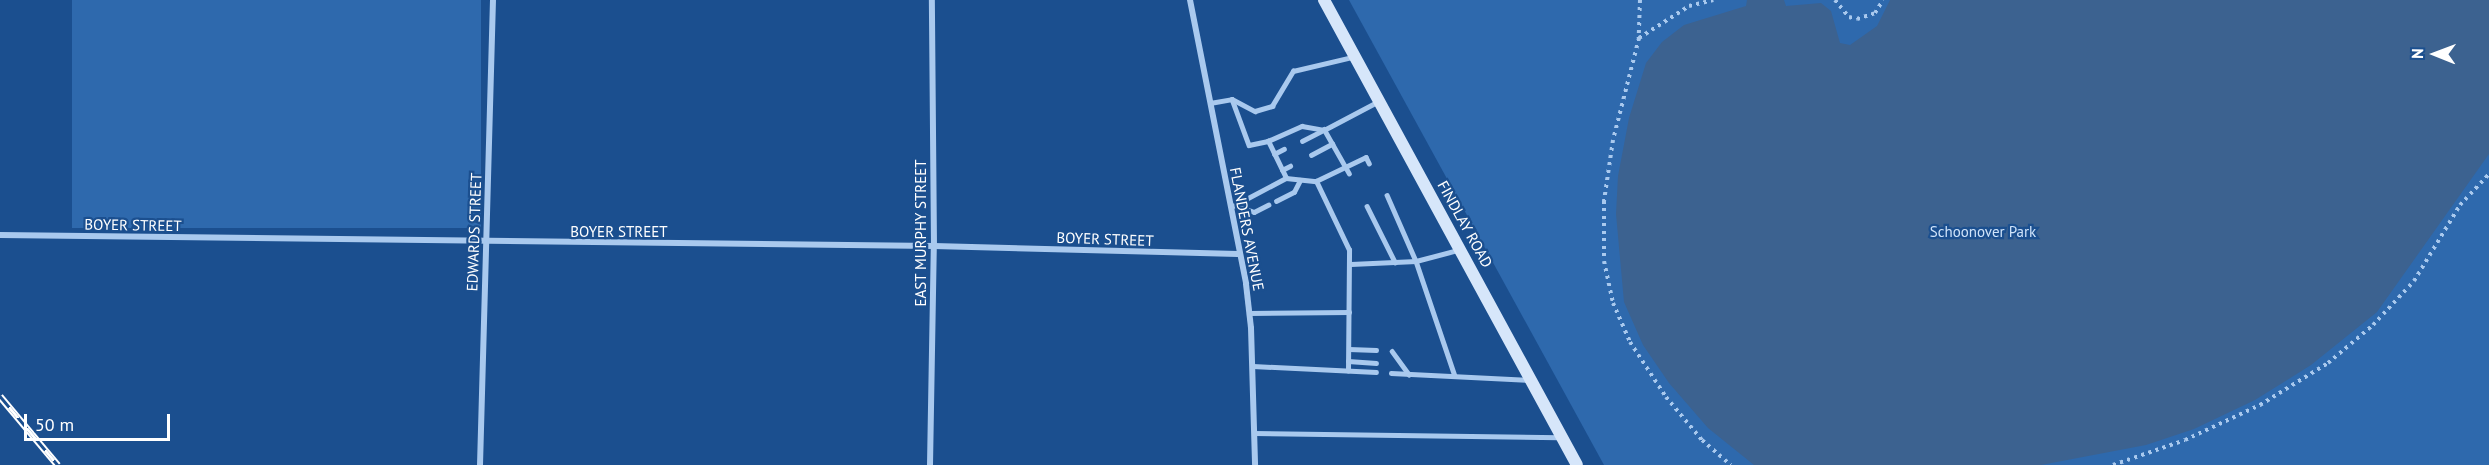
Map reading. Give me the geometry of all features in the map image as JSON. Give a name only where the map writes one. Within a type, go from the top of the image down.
[{"type":"main road","name":"FINDLAY ROAD","points":[[1324,0],[1577,465]]},
{"type":"street","name":"EDWARDS STREET","points":[[480,465],[493,0]]},
{"type":"street","name":"EAST MURPHY STREET","points":[[930,465],[934,246],[932,0]]},
{"type":"street","name":"FLANDERS AVENUE","points":[[1190,0],[1233,206],[1238,254],[1250,313],[1255,465]]},
{"type":"street","name":"BOYER STREET","points":[[0,235],[485,243],[934,246],[1238,254]]},
{"type":"lane","points":[[1210,103],[1233,99],[1255,111],[1272,106],[1293,71],[1355,56]]},
{"type":"lane","points":[[1233,99],[1250,145],[1268,141],[1302,126],[1324,130],[1349,174]]},
{"type":"lane","points":[[1302,141],[1379,101]]},
{"type":"lane","points":[[1268,141],[1286,178]]},
{"type":"lane","points":[[1311,155],[1332,144]]},
{"type":"lane","points":[[1274,154],[1284,149]]},
{"type":"lane","points":[[1233,206],[1286,178],[1316,181],[1366,157],[1369,163]]},
{"type":"lane","points":[[1282,170],[1290,166]]},
{"type":"lane","points":[[1276,201],[1294,192],[1300,180]]},
{"type":"lane","points":[[1316,181],[1349,250],[1351,264],[1348,371]]},
{"type":"lane","points":[[1387,195],[1416,261],[1455,376]]},
{"type":"lane","points":[[1233,206],[1254,212],[1268,205]]},
{"type":"lane","points":[[1367,206],[1395,262]]},
{"type":"lane","points":[[1351,264],[1416,261],[1461,249]]},
{"type":"lane","points":[[1250,313],[1349,312]]},
{"type":"lane","points":[[1349,349],[1376,351]]},
{"type":"lane","points":[[1392,351],[1409,374]]},
{"type":"lane","points":[[1348,361],[1376,363]]},
{"type":"lane","points":[[1391,363],[1401,364]]},
{"type":"lane","points":[[1253,366],[1376,372]]},
{"type":"lane","points":[[1391,373],[1531,380]]},
{"type":"lane","points":[[1254,433],[1561,437]]},
{"type":"path","points":[[1640,0],[1639,38],[1613,140],[1604,201],[1606,271],[1613,303],[1630,342],[1666,397],[1702,440],[1731,465]]},
{"type":"path","points":[[1639,38],[1689,6],[1713,0]]},
{"type":"path","points":[[1834,0],[1849,17],[1857,19],[1875,13],[1883,0]]},
{"type":"path","points":[[2113,465],[2185,440],[2260,405],[2328,363],[2373,325],[2414,281],[2460,205],[2489,174]]},
{"type":"green space","points":[[72,0],[481,0],[481,228],[72,228]]},
{"type":"green space","name":"Schoonover Park","points":[[1349,0],[2489,0],[2489,465],[1604,465]]},
{"type":"shaded area","name":"Schoonover Park","points":[[1747,0],[1784,0],[1786,6],[1821,3],[1831,11],[1840,43],[1850,45],[1877,26],[1890,0],[2489,0],[2489,154],[2377,312],[2311,365],[2255,400],[2194,429],[2146,445],[2041,465],[1754,465],[1708,428],[1669,383],[1643,345],[1624,302],[1616,214],[1618,176],[1629,118],[1646,63],[1662,42],[1684,25],[1746,6]]},
{"type":"railway","points":[[0,396],[58,465]]}]
